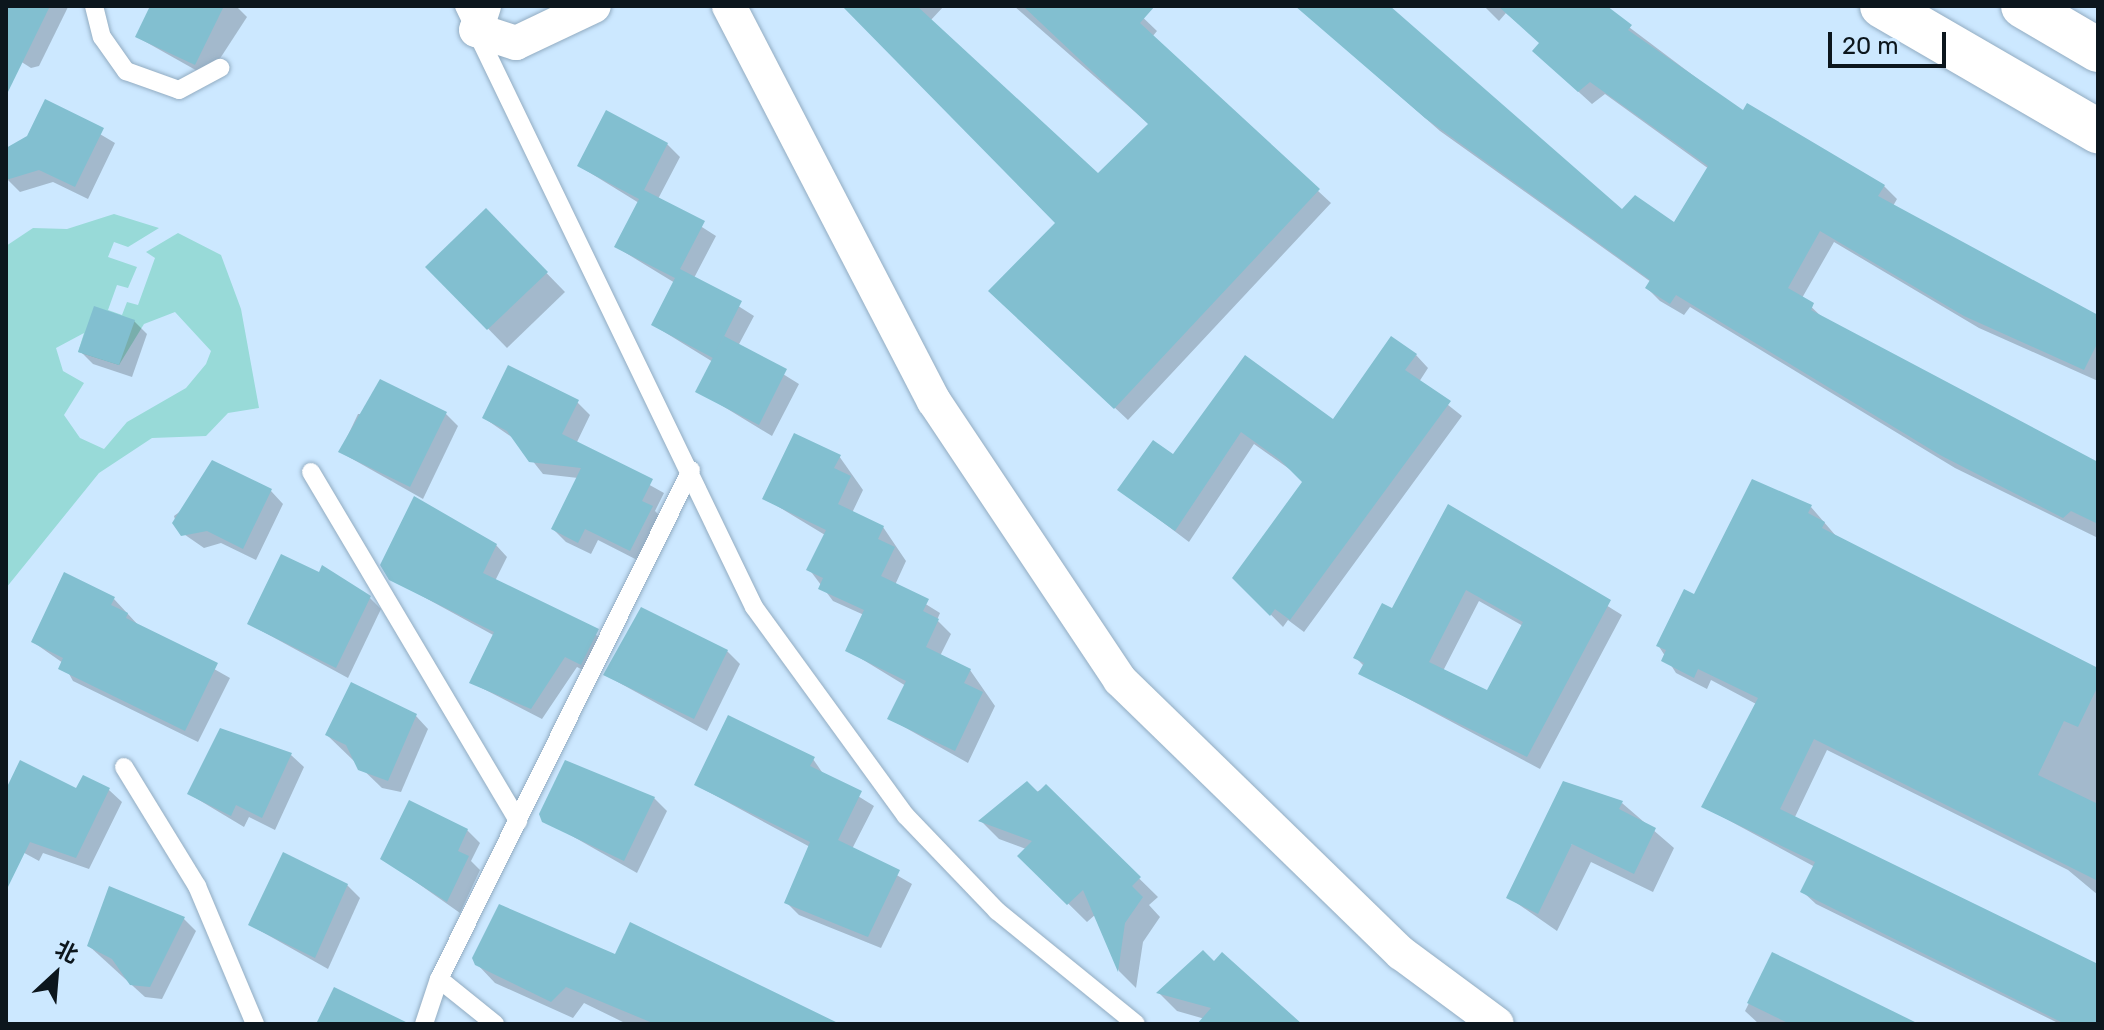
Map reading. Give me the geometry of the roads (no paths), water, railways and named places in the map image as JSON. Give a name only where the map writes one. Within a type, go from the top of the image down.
[{"type":"main road","points":[[1882,6],[2098,131]]},
{"type":"main road","points":[[2023,6],[2098,50]]},
{"type":"street","points":[[475,14],[516,43],[594,6]]},
{"type":"street","points":[[729,6],[934,401],[1120,680],[1401,953],[1497,1024]]},
{"type":"lane","points":[[94,6],[102,37],[126,71],[179,90],[220,68]]},
{"type":"lane","points":[[475,14],[754,607],[906,816],[997,911],[1136,1024]]},
{"type":"lane","points":[[424,1024],[439,979],[691,470]]},
{"type":"lane","points":[[311,472],[518,821]]},
{"type":"lane","points":[[124,767],[197,886],[255,1024]]},
{"type":"lane","points":[[439,979],[495,1024]]}]
